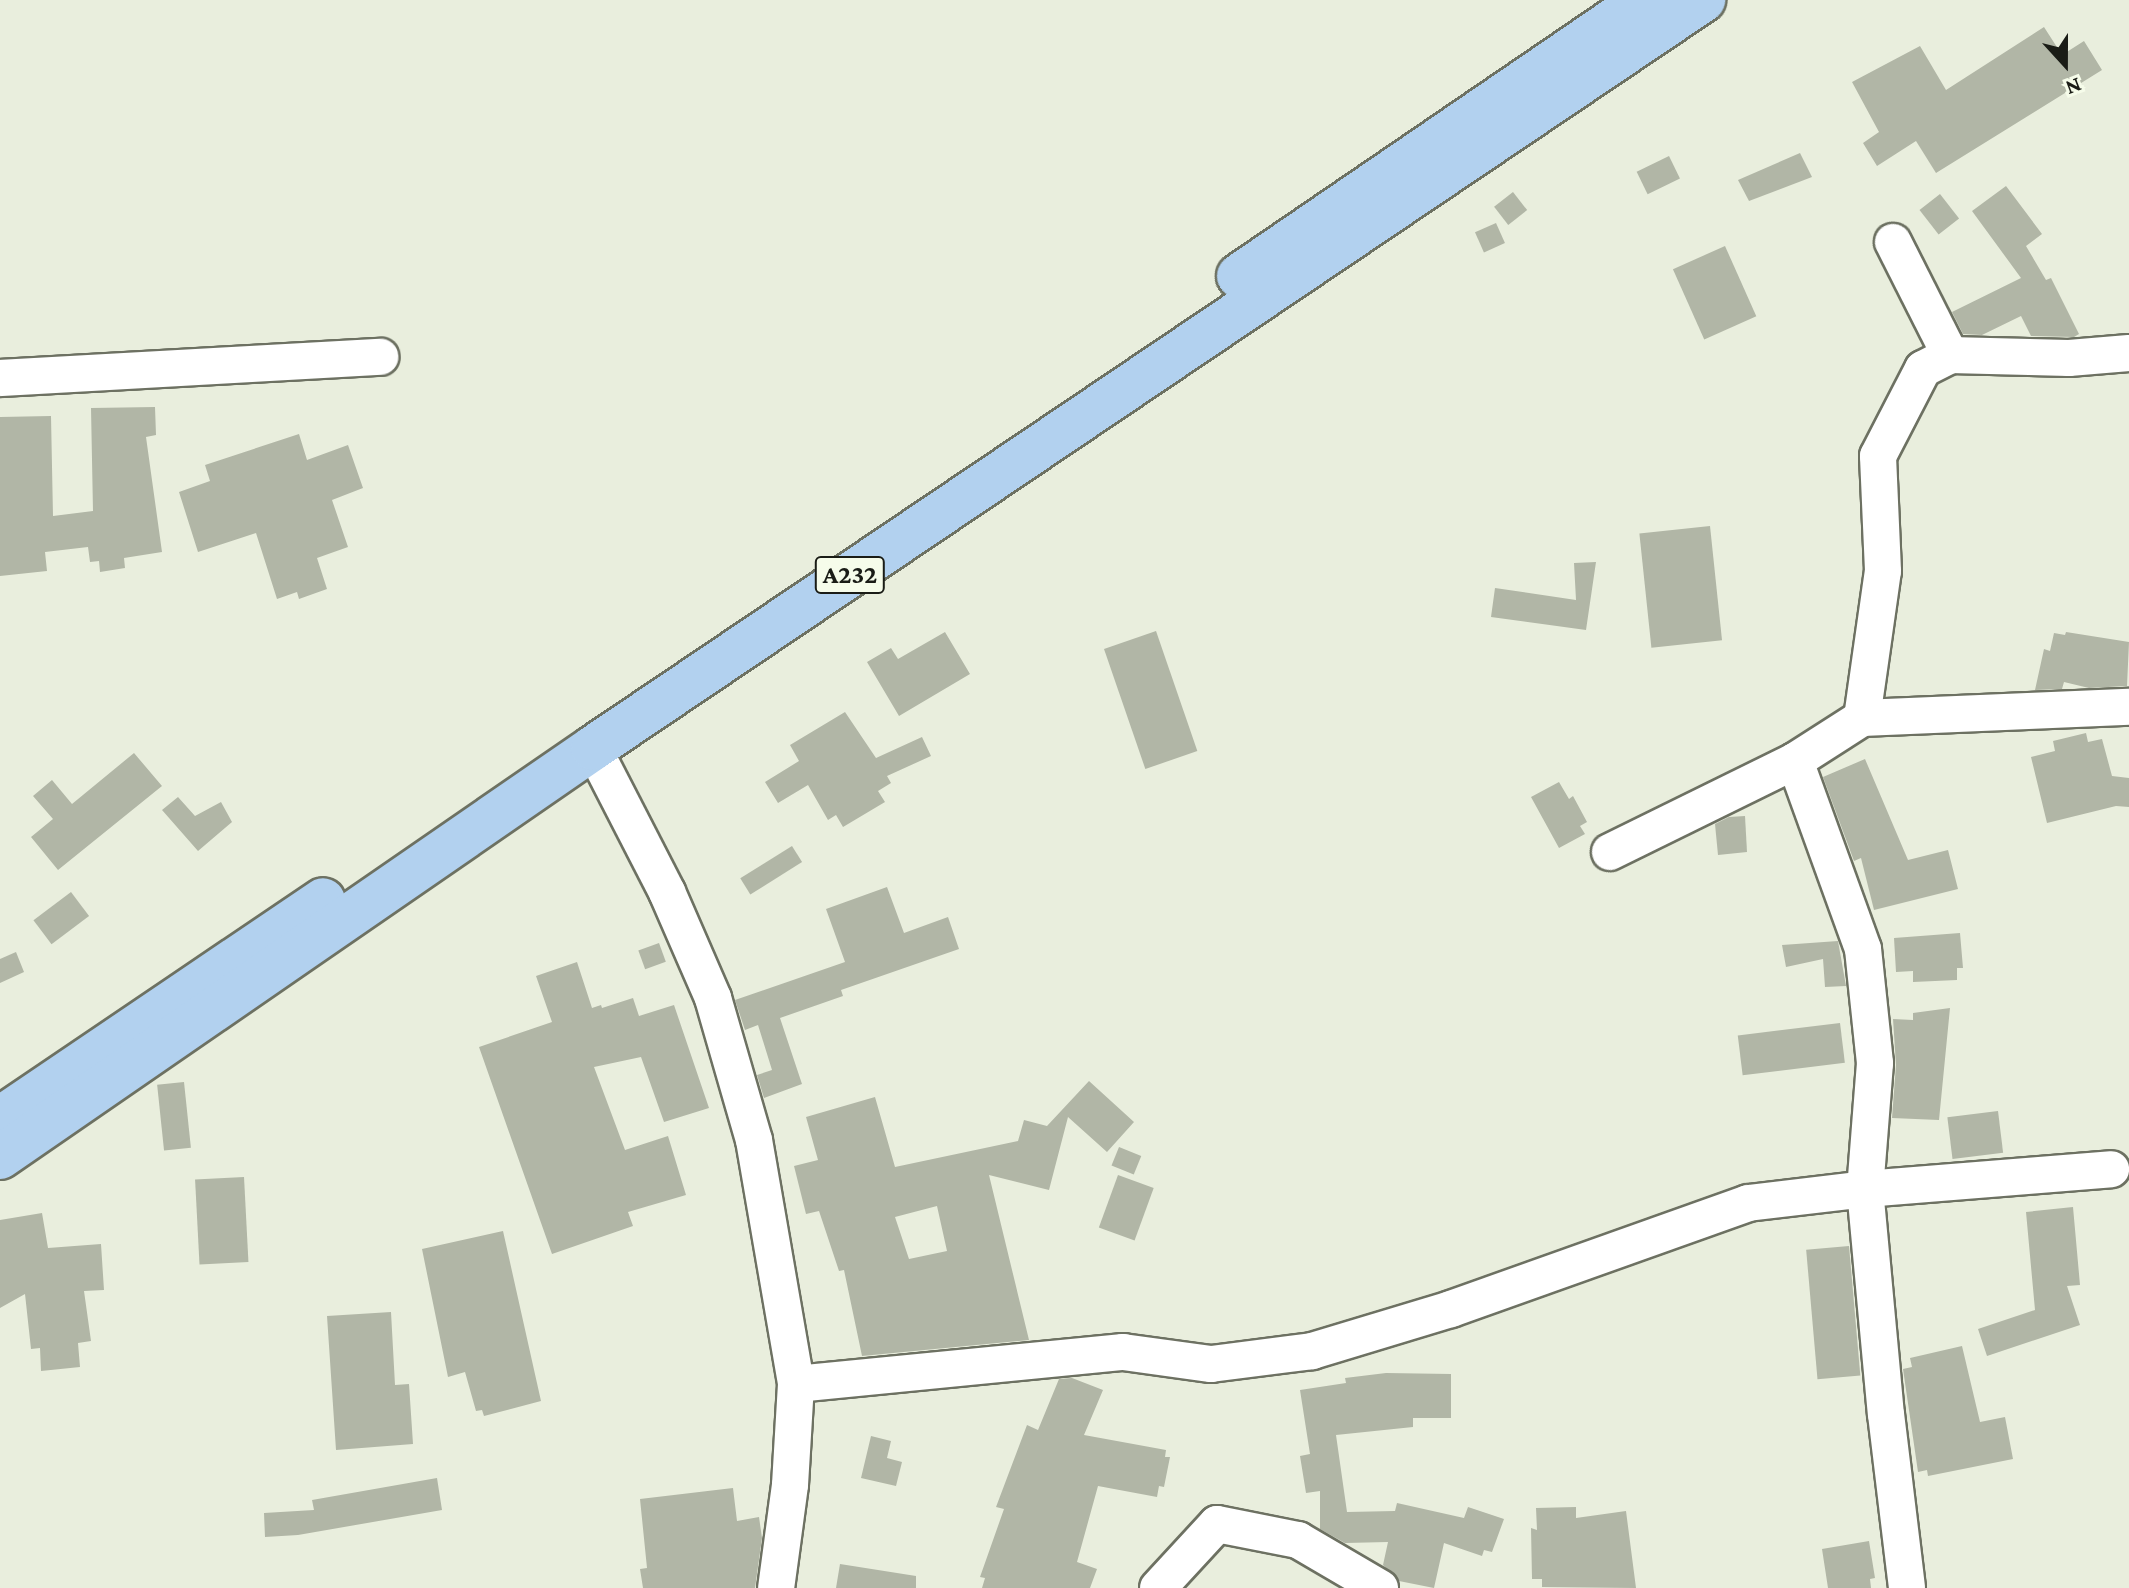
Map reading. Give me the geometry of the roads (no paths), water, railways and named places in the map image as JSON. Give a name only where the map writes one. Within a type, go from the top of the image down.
[{"type":"highway","name":"A232","points":[[0,1119],[1644,0]]},
{"type":"highway","name":"A232","points":[[0,1157],[593,748],[1703,0]]},
{"type":"street","points":[[1893,242],[1950,355]]},
{"type":"street","points":[[1862,718],[1883,571],[1878,456],[1923,369],[1950,355],[2069,358],[2129,353]]},
{"type":"street","points":[[0,378],[380,357]]},
{"type":"street","points":[[1610,852],[1795,761],[1862,718],[2129,707]]},
{"type":"street","points":[[593,748],[667,892],[713,998],[754,1140],[796,1384],[790,1485],[776,1588]]},
{"type":"street","points":[[1795,761],[1863,949],[1875,1063],[1865,1189],[1886,1414],[1907,1588]]},
{"type":"street","points":[[796,1384],[1123,1352],[1211,1364],[1312,1351],[1451,1309],[1748,1203],[1865,1189],[2111,1169]]},
{"type":"street","points":[[1158,1588],[1217,1524],[1298,1540],[1380,1588]]}]
